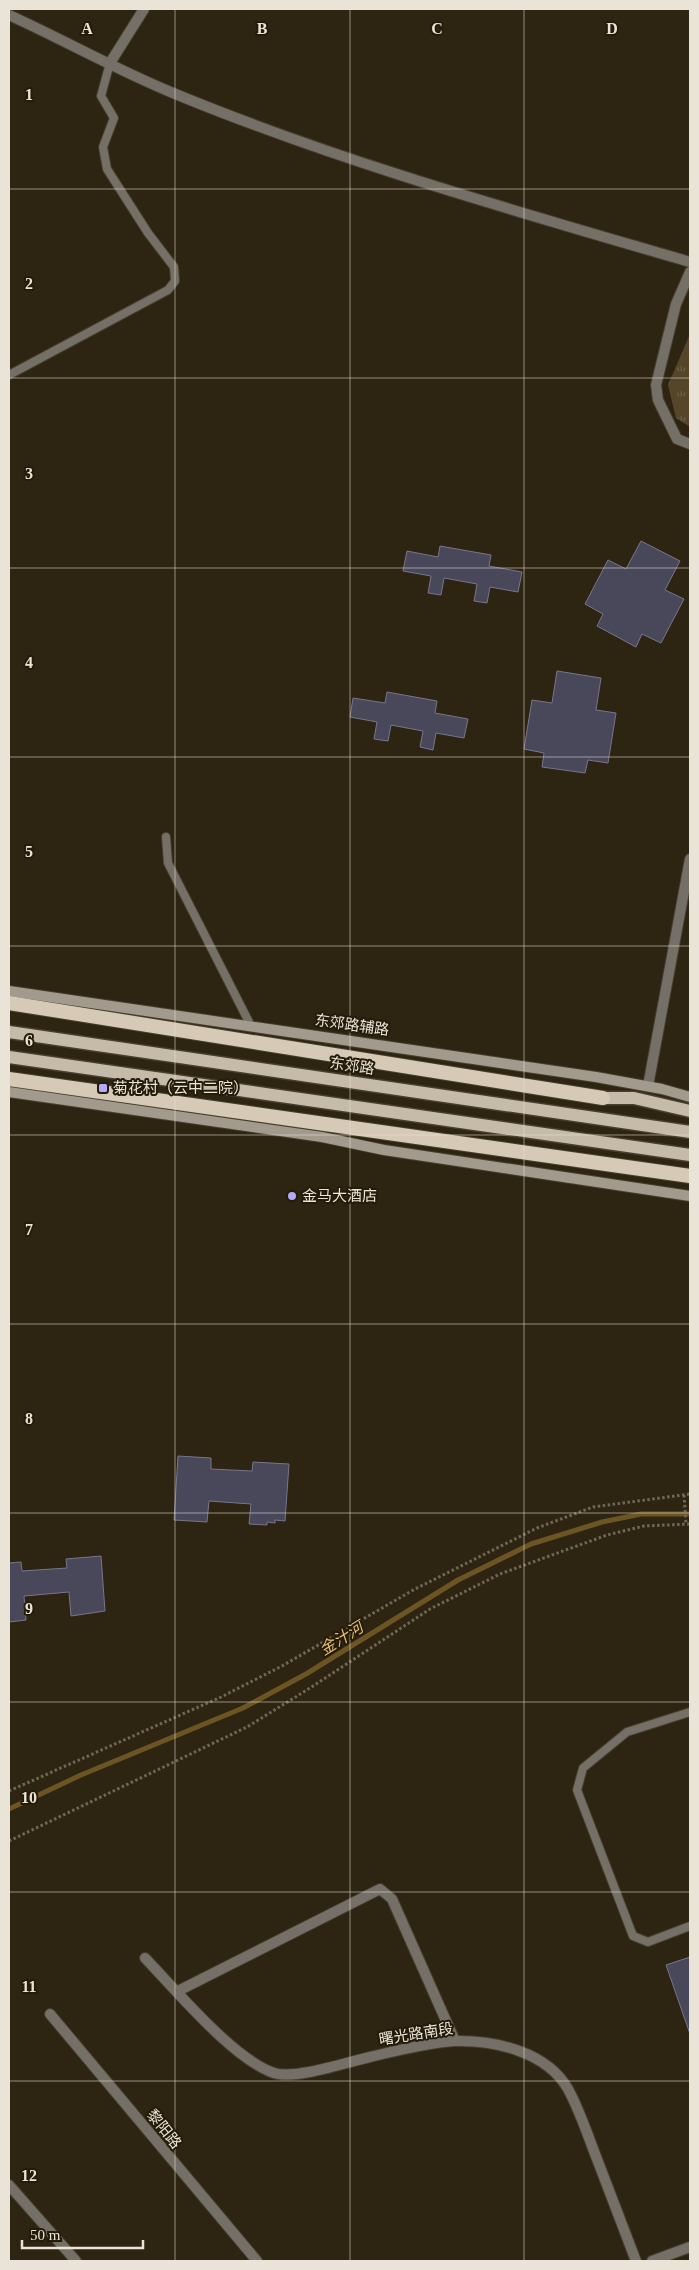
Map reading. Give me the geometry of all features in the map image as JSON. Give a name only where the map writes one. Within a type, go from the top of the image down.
[{"type":"highway","points":[[9,1003],[603,1098]]},
{"type":"highway","points":[[9,1079],[690,1176]]},
{"type":"main road","name":"东郊路辅路","points":[[9,991],[648,1086],[690,1096]]},
{"type":"main road","name":"东郊路","points":[[9,1032],[690,1132]]},
{"type":"main road","points":[[9,1058],[690,1155]]},
{"type":"main road","points":[[9,1092],[322,1137],[384,1150],[690,1196]]},
{"type":"main road","points":[[603,1098],[634,1098],[690,1112]]},
{"type":"street","points":[[110,63],[144,9]]},
{"type":"street","points":[[9,15],[172,92],[255,124],[462,195],[690,262]]},
{"type":"street","points":[[690,272],[676,304],[656,385],[658,400],[676,440],[690,444]]},
{"type":"street","points":[[648,1086],[690,859]]},
{"type":"street","points":[[178,1991],[380,1889],[392,1899],[455,2041]]},
{"type":"street","name":"曙光路南段","points":[[145,1958],[230,2044],[255,2064],[276,2074],[304,2073],[387,2053],[455,2041],[501,2045],[527,2054],[549,2067],[567,2088],[580,2114],[636,2261]]},
{"type":"street","name":"黎阳路","points":[[50,2014],[256,2261]]},
{"type":"street","points":[[9,2185],[76,2261]]},
{"type":"street","points":[[652,2261],[690,2247]]},
{"type":"lane","points":[[9,375],[168,290],[175,281],[174,267],[148,234],[107,169],[102,147],[114,118],[101,96],[110,63]]},
{"type":"lane","points":[[166,837],[168,863],[251,1026]]},
{"type":"lane","points":[[690,1712],[627,1732],[583,1768],[577,1790],[633,1936],[648,1942],[690,1926]]},
{"type":"path","points":[[9,1791],[221,1698],[282,1666],[415,1589],[537,1528],[592,1507],[690,1494]]},
{"type":"path","points":[[9,1841],[247,1727],[430,1609],[500,1574],[607,1535],[644,1526],[688,1524],[684,1496]]},
{"type":"green space","points":[[690,334],[690,427],[676,418],[668,385]]},
{"type":"building","points":[[641,541],[680,561],[665,590],[684,599],[661,643],[642,634],[636,647],[597,626],[603,614],[585,604],[608,560],[626,569]]},
{"type":"building","points":[[440,546],[491,555],[489,566],[522,572],[518,592],[490,587],[487,603],[474,601],[477,584],[444,578],[441,595],[428,593],[431,576],[403,571],[407,551],[438,557]]},
{"type":"building","points":[[557,671],[601,678],[596,710],[616,713],[608,763],[588,760],[585,773],[542,767],[544,753],[524,749],[532,700],[552,703]]},
{"type":"building","points":[[387,692],[437,701],[435,713],[468,719],[464,738],[436,733],[433,750],[420,747],[423,731],[391,725],[388,741],[374,739],[377,722],[350,717],[353,698],[385,703]]},
{"type":"building","points":[[178,1456],[211,1458],[211,1469],[252,1471],[253,1462],[289,1464],[285,1521],[275,1520],[275,1523],[267,1522],[267,1525],[249,1524],[251,1504],[209,1501],[207,1522],[174,1520]]},
{"type":"building","points":[[101,1556],[105,1611],[71,1616],[69,1592],[24,1596],[26,1620],[9,1622],[9,1563],[21,1562],[22,1571],[67,1568],[66,1559]]},
{"type":"building","points":[[690,1957],[690,2034],[666,1965]]},
{"type":"waterway","name":"金汁河","points":[[9,1809],[81,1775],[243,1708],[306,1674],[458,1580],[531,1544],[602,1522],[641,1514],[690,1514]]},
{"type":"place","name":"菊花村（云中二院）","points":[[103,1088]]},
{"type":"place","name":"金马大酒店","points":[[292,1196]]}]
